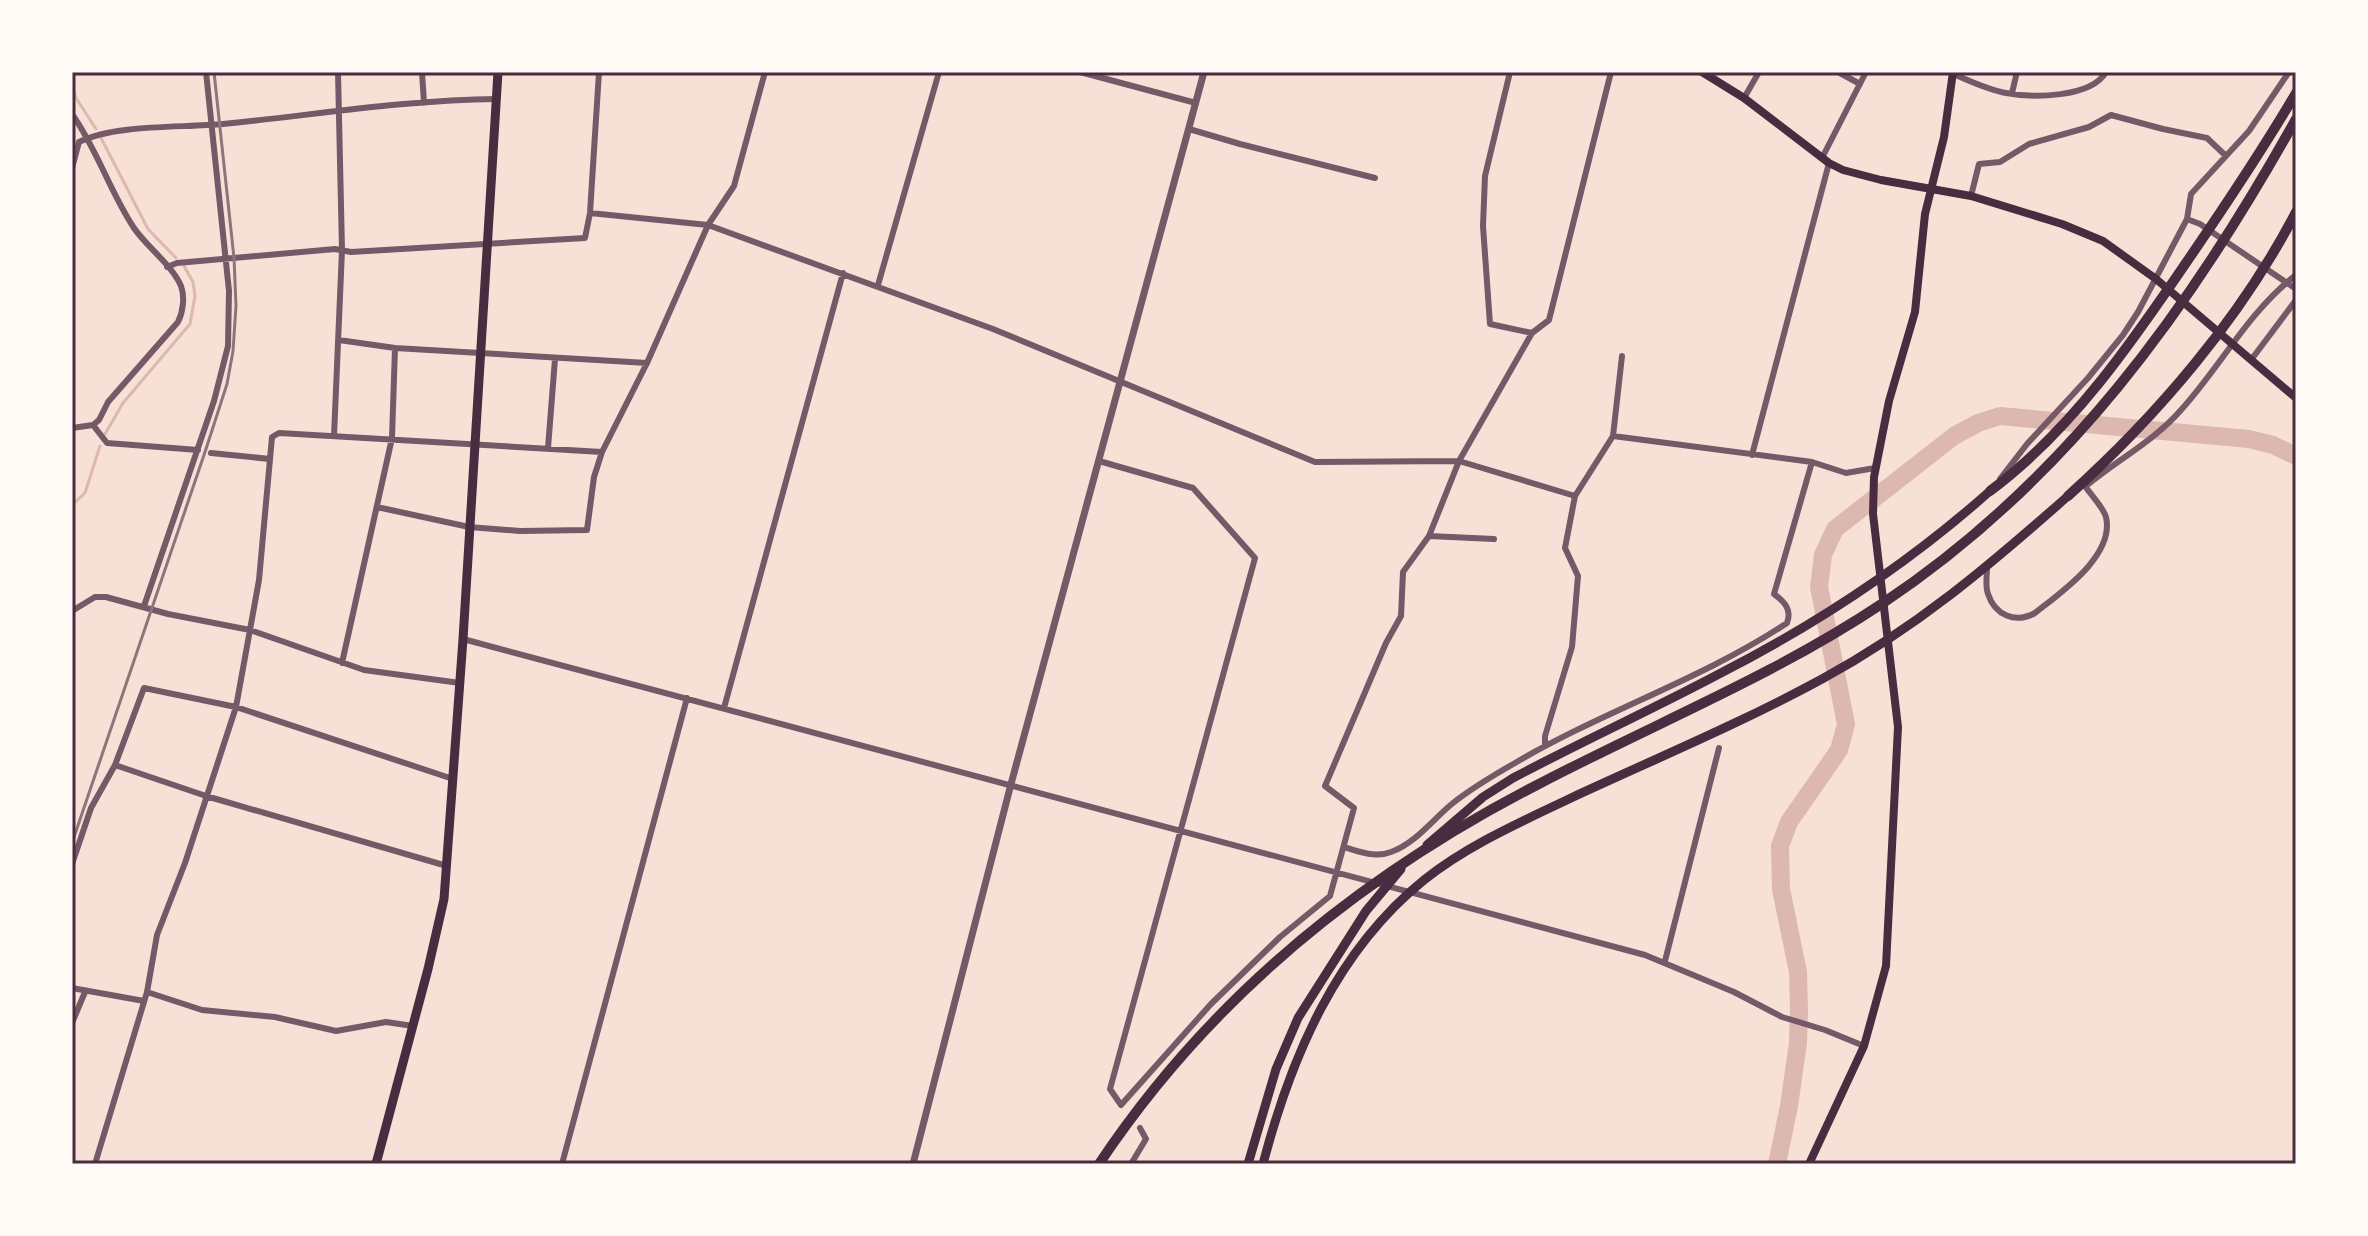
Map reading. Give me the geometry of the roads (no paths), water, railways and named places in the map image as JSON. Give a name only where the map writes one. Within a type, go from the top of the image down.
[{"type":"highway","points":[[376,1164],[439,925],[447,866],[498,72]]},
{"type":"highway","points":[[1248,1164],[1276,1069],[1298,1018],[1335,956],[1385,886],[1453,821],[1513,778],[1720,674],[1838,607],[1918,552],[2028,461],[2140,329],[2257,159],[2296,93]]},
{"type":"highway","points":[[1099,1164],[1160,1081],[1228,1007],[1315,927],[1386,874],[1460,827],[1541,783],[1707,704],[1802,654],[1887,601],[1963,543],[2038,476],[2100,411],[2155,343],[2235,224],[2296,119]]},
{"type":"highway","points":[[1263,1164],[1282,1097],[1312,1023],[1354,955],[1409,893],[1439,869],[1505,829],[1822,679],[1924,617],[1987,568],[2122,444],[2213,338],[2270,257],[2296,212]]},
{"type":"main road","points":[[1702,72],[1744,98],[1825,160],[1843,170],[1971,196],[2089,235],[2114,248],[2156,279],[2296,398]]},
{"type":"main road","points":[[1809,1164],[1864,1046],[1886,966],[1897,719],[1873,514],[1875,468],[1889,401],[1915,312],[1925,214],[1944,137],[1953,73]]},
{"type":"street","points":[[144,606],[198,450],[228,346],[229,291],[206,72]]},
{"type":"street","points":[[334,436],[342,250],[338,72]]},
{"type":"street","points":[[422,72],[424,103]]},
{"type":"street","points":[[167,267],[177,263],[342,250],[585,238],[590,213],[599,72]]},
{"type":"street","points":[[377,507],[469,527],[520,531],[587,530],[594,477],[602,452],[647,363],[708,225],[734,186],[765,72]]},
{"type":"street","points":[[878,285],[939,72]]},
{"type":"street","points":[[1080,72],[1196,103]]},
{"type":"street","points":[[913,1164],[1011,784],[1204,72]]},
{"type":"street","points":[[1510,72],[1485,176],[1483,226],[1490,324],[1532,333]]},
{"type":"street","points":[[1121,1105],[1211,1004],[1280,937],[1330,896],[1354,808],[1325,786],[1386,643],[1401,616],[1403,572],[1429,536],[1459,461],[1532,333],[1549,320],[1611,72]]},
{"type":"street","points":[[1744,98],[1759,72]]},
{"type":"street","points":[[1838,72],[1860,84]]},
{"type":"street","points":[[1752,455],[1825,160],[1866,72]]},
{"type":"street","points":[[2012,93],[2017,72]]},
{"type":"street","points":[[1953,73],[2012,93],[2041,96],[2084,90],[2101,80],[2106,72]]},
{"type":"street","points":[[1990,491],[2123,335],[2187,219],[2191,194],[2249,131],[2289,72]]},
{"type":"street","points":[[72,168],[79,142],[99,133],[338,110],[497,99]]},
{"type":"street","points":[[72,114],[88,137],[133,227],[181,285],[182,315],[108,402],[99,420],[93,425],[72,428]]},
{"type":"street","points":[[1971,196],[1979,164],[2000,162],[2029,144],[2089,127],[2111,115],[2207,138],[2226,156]]},
{"type":"street","points":[[1189,129],[1375,178]]},
{"type":"street","points":[[590,213],[708,225],[993,329],[1315,462],[1459,461],[1575,496]]},
{"type":"street","points":[[2187,219],[2200,224],[2296,289]]},
{"type":"street","points":[[724,708],[843,273]]},
{"type":"street","points":[[2051,511],[2134,452],[2179,413],[2212,373],[2243,327],[2296,275]]},
{"type":"street","points":[[2251,360],[2296,300]]},
{"type":"street","points":[[339,340],[395,348],[647,363]]},
{"type":"street","points":[[342,663],[392,438],[395,348]]},
{"type":"street","points":[[1545,746],[1545,736],[1572,647],[1578,576],[1565,548],[1575,496],[1613,436],[1622,356]]},
{"type":"street","points":[[548,448],[555,359]]},
{"type":"street","points":[[93,425],[107,443],[198,450]]},
{"type":"street","points":[[95,1164],[147,992],[157,935],[236,707],[259,580],[272,437],[279,433],[392,438],[602,452]]},
{"type":"street","points":[[1613,436],[1812,462],[1846,473],[1875,468]]},
{"type":"street","points":[[211,453],[270,459]]},
{"type":"street","points":[[1099,461],[1193,488],[1255,558],[1110,1089],[1128,1112]]},
{"type":"street","points":[[1344,847],[1376,855],[1390,853],[1407,844],[1454,802],[1545,746],[1685,685],[1787,623],[1789,610],[1784,601],[1774,594],[1812,462]]},
{"type":"street","points":[[1987,568],[1987,593],[1997,609],[2009,618],[2026,618],[2086,571],[2106,527],[2104,513],[2085,486]]},
{"type":"street","points":[[1429,536],[1494,539]]},
{"type":"street","points":[[72,611],[95,597],[106,597],[168,614],[250,630],[364,670],[460,683]]},
{"type":"street","points":[[463,639],[1665,961],[1782,1017],[1864,1046]]},
{"type":"street","points":[[72,864],[91,808],[115,765],[144,688],[236,707],[453,779]]},
{"type":"street","points":[[562,1164],[687,698]]},
{"type":"street","points":[[1665,961],[1719,748]]},
{"type":"street","points":[[115,765],[206,796],[447,866]]},
{"type":"street","points":[[72,988],[144,1001]]},
{"type":"street","points":[[72,1023],[85,992]]},
{"type":"street","points":[[147,992],[202,1010],[275,1017],[336,1031],[386,1022],[413,1026]]},
{"type":"street","points":[[1131,1164],[1145,1144],[1140,1128]]},
{"type":"waterway","points":[[72,84],[76,98],[96,129]]},
{"type":"waterway","points":[[101,138],[148,229],[176,258]]},
{"type":"waterway","points":[[105,434],[123,403],[190,324],[195,296],[193,282],[184,266]]},
{"type":"waterway","points":[[1777,1164],[1798,1043],[1799,1009],[1798,972],[1781,889],[1780,846],[1789,822],[1839,750],[1846,724],[1819,587],[1823,555],[1835,529],[1954,436],[2000,416],[2249,439],[2273,445],[2296,456]]},
{"type":"waterway","points":[[72,505],[85,493],[100,446]]},
{"type":"railway","points":[[72,843],[227,384],[236,306],[234,258],[214,72]]}]
